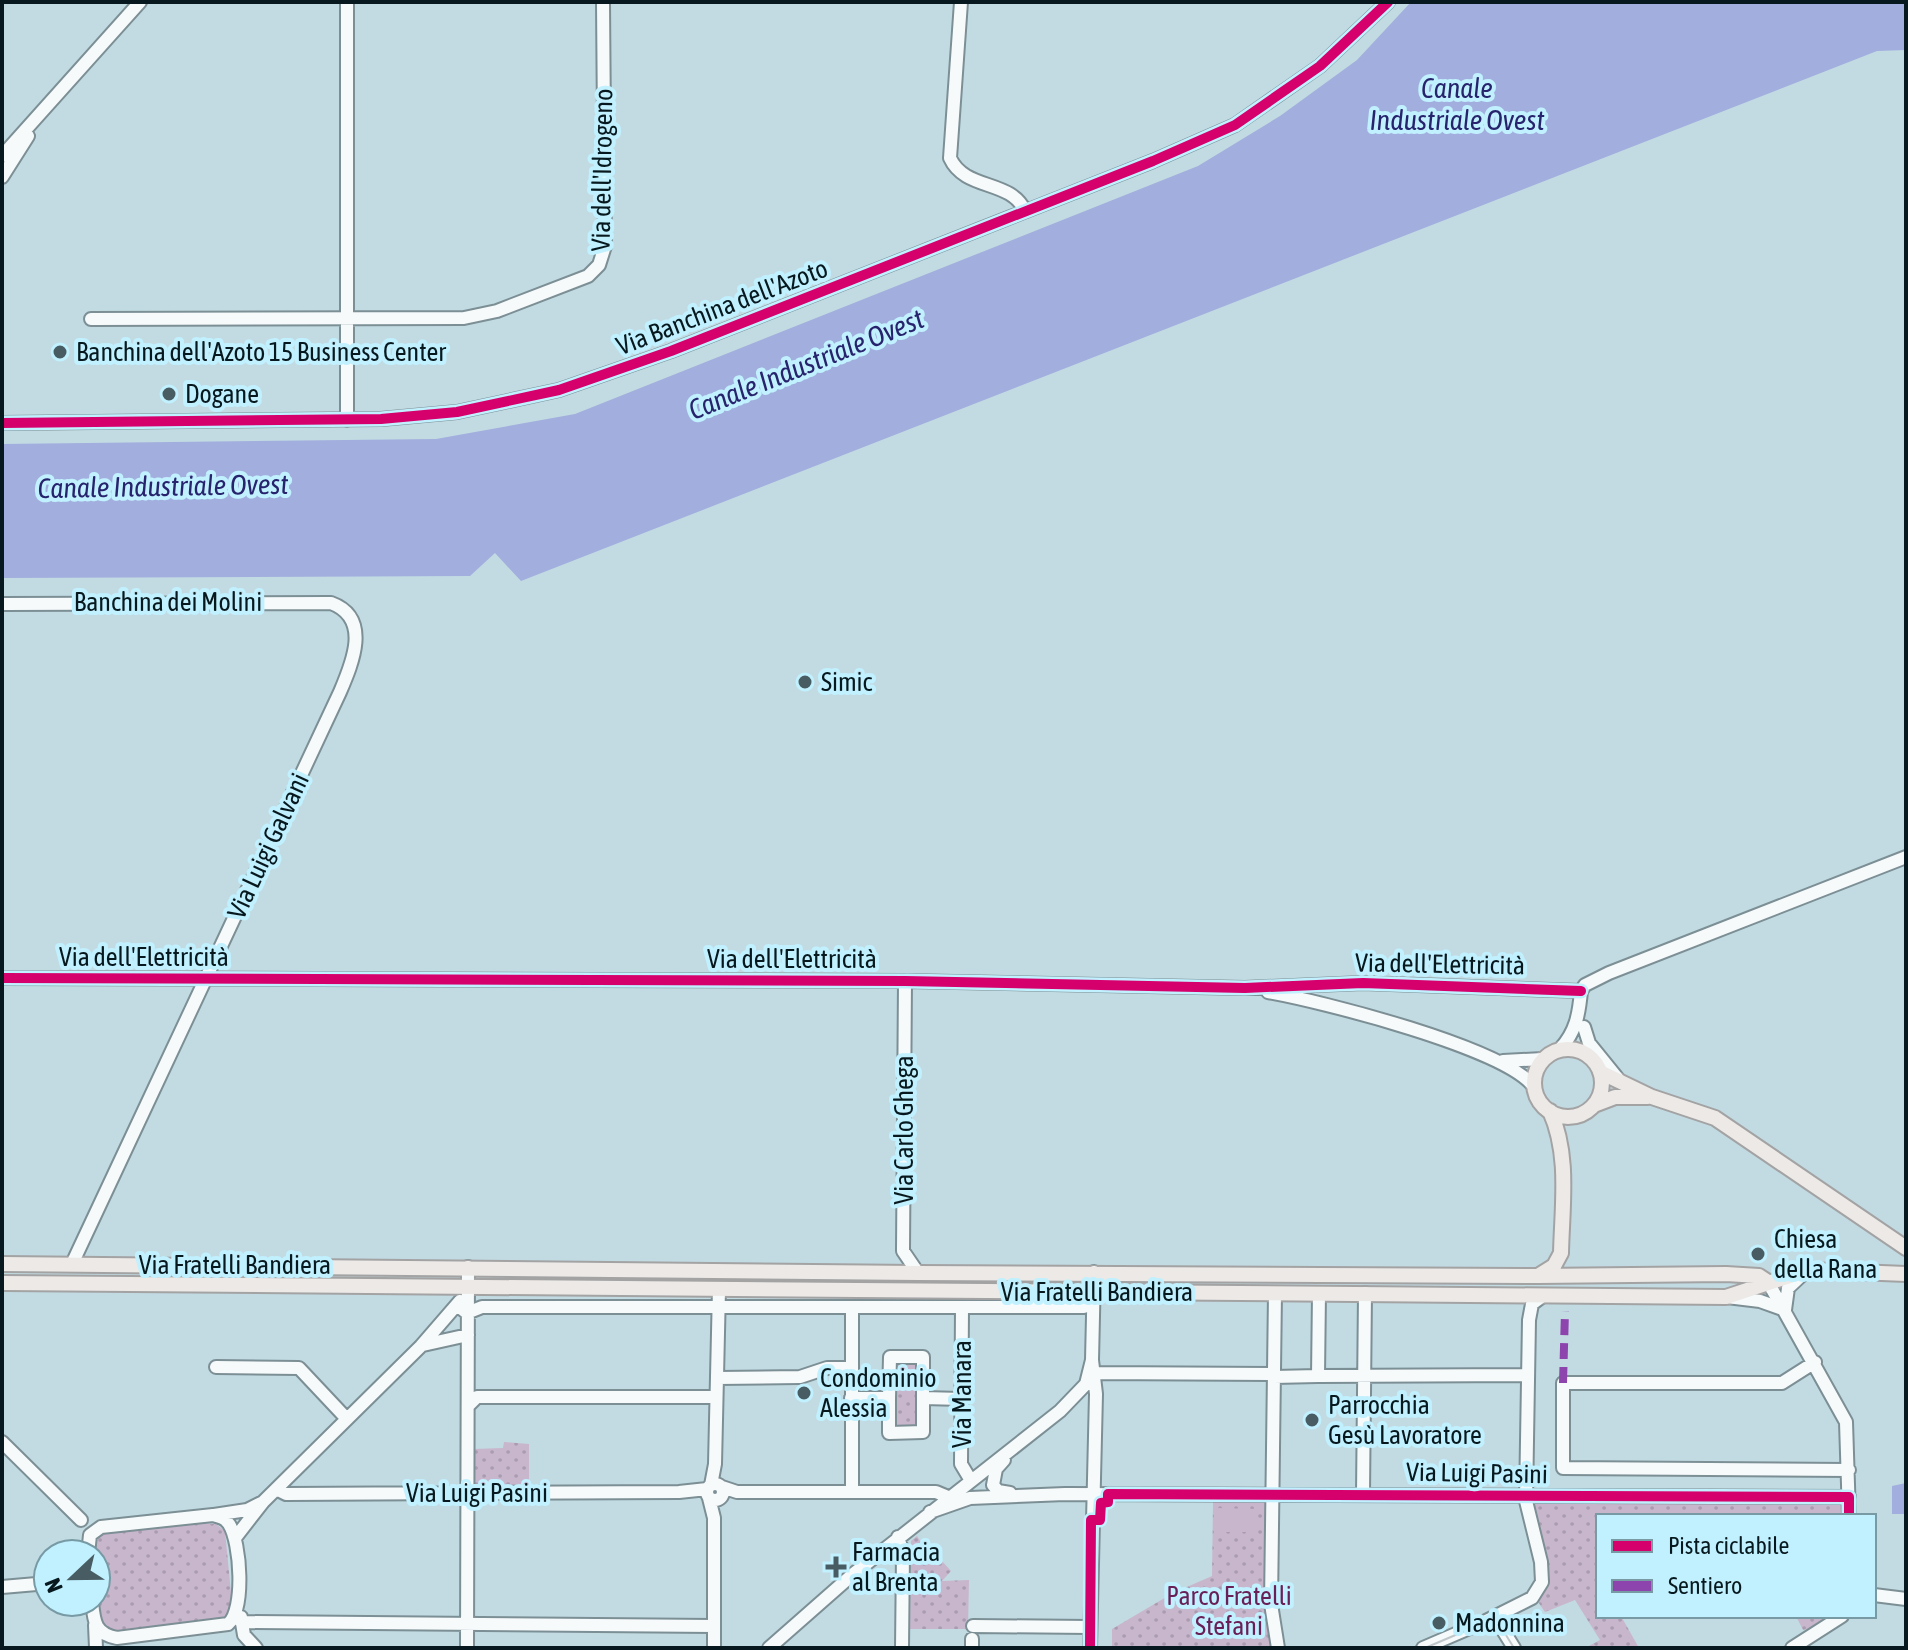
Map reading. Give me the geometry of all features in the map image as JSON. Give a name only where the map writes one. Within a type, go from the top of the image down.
[{"type":"main road","points":[[1580,1114],[1570,1116],[1550,1111],[1542,1105],[1534,1087],[1534,1077],[1543,1059],[1560,1049],[1580,1051],[1600,1072],[1652,1097],[1715,1118],[1906,1248]]},
{"type":"main road","points":[[1593,1105],[1599,1095],[1600,1072]]},
{"type":"main road","points":[[1563,1156],[1573,1124],[1580,1114],[1593,1105],[1615,1097],[1652,1097]]},
{"type":"main road","points":[[1550,1111],[1559,1130],[1563,1156],[1561,1253],[1571,1276]]},
{"type":"main road","points":[[1538,1276],[1554,1266],[1561,1253]]},
{"type":"main road","name":"Via Fratelli Bandiera","points":[[2,1264],[918,1273],[1726,1274],[1759,1276],[1768,1282]]},
{"type":"main road","points":[[1768,1282],[1808,1270],[1906,1274]]},
{"type":"main road","points":[[1726,1274],[1733,1286],[1726,1297]]},
{"type":"main road","name":"Via Fratelli Bandiera","points":[[2,1283],[1726,1297],[1768,1282]]},
{"type":"street","points":[[2,165],[140,2]]},
{"type":"street","points":[[336,2],[347,7],[347,420]]},
{"type":"street","name":"Via dell'Idrogeno","points":[[91,319],[347,319],[486,314],[584,278],[596,269],[605,246],[603,2]]},
{"type":"street","points":[[961,2],[950,158],[962,175],[1011,194],[1025,211]]},
{"type":"street","name":"Via Banchina dell'Azoto","points":[[2,423],[347,420],[457,412],[559,390],[658,356],[1235,125],[1320,66],[1388,2]]},
{"type":"street","points":[[2,156],[45,111]]},
{"type":"street","points":[[2,177],[45,111]]},
{"type":"street","name":"Banchina dei Molini","points":[[2,604],[334,603]]},
{"type":"street","name":"Via Luigi Galvani","points":[[72,1264],[353,662],[356,641],[353,623],[347,613],[334,603]]},
{"type":"street","points":[[1588,1056],[1581,991],[1589,983],[1906,857]]},
{"type":"street","name":"Via dell'Elettricità","points":[[2,978],[905,981],[1245,988],[1363,983],[1581,991]]},
{"type":"street","name":"Via Carlo Ghega","points":[[905,981],[903,1251],[918,1273]]},
{"type":"street","points":[[1245,988],[1290,996],[1378,1021],[1499,1061],[1521,1072],[1534,1087]]},
{"type":"street","points":[[1560,1049],[1582,1021]]},
{"type":"street","points":[[1582,1021],[1594,1051],[1621,1083]]},
{"type":"street","points":[[1499,1061],[1543,1059]]},
{"type":"street","points":[[235,1538],[263,1502],[462,1309],[468,1289],[468,1267]]},
{"type":"street","points":[[1785,1310],[1788,1288],[1808,1270]]},
{"type":"street","points":[[1090,1648],[1098,1494],[1092,1477],[1094,1272]]},
{"type":"street","points":[[1768,1282],[1846,1422],[1849,1514]]},
{"type":"street","points":[[714,1648],[715,1397],[719,1289]]},
{"type":"street","points":[[1275,1293],[1271,1604],[1278,1648]]},
{"type":"street","points":[[1318,1376],[1319,1293]]},
{"type":"street","points":[[1363,1494],[1365,1293]]},
{"type":"street","points":[[1423,1648],[1515,1607],[1535,1595],[1542,1578],[1526,1495],[1530,1310],[1544,1295]]},
{"type":"street","name":"Via Fratelli Bandiera","points":[[1726,1297],[1760,1301],[1785,1310]]},
{"type":"street","name":"Via Fratelli Bandiera","points":[[462,1309],[717,1305],[1084,1307]]},
{"type":"street","points":[[852,1307],[852,1492]]},
{"type":"street","name":"Via Manara","points":[[962,1307],[961,1464],[970,1479]]},
{"type":"street","points":[[462,1309],[468,1335],[467,1387],[473,1401],[468,1493],[467,1648]]},
{"type":"street","points":[[436,1334],[468,1335]]},
{"type":"street","points":[[890,1357],[923,1357],[923,1432],[889,1433],[889,1398],[890,1357]]},
{"type":"street","points":[[1815,1362],[1782,1383],[1563,1383],[1563,1468],[1849,1470]]},
{"type":"street","points":[[216,1367],[299,1368],[347,1419]]},
{"type":"street","points":[[1094,1367],[1364,1377],[1528,1375]]},
{"type":"street","points":[[1019,1495],[998,1491],[993,1485],[996,1469],[1005,1456],[1060,1411],[1086,1384],[1094,1367]]},
{"type":"street","points":[[717,1378],[785,1377],[827,1368],[851,1368]]},
{"type":"street","points":[[473,1401],[715,1397]]},
{"type":"street","points":[[851,1398],[889,1398]]},
{"type":"street","points":[[923,1398],[962,1399]]},
{"type":"street","points":[[1060,1411],[1078,1406],[1087,1409],[1093,1428]]},
{"type":"street","points":[[2,1442],[81,1520],[101,1527],[247,1510],[263,1502]]},
{"type":"street","points":[[769,1648],[898,1537],[999,1457],[1005,1456]]},
{"type":"street","points":[[1069,1494],[1081,1489],[1092,1477]]},
{"type":"street","name":"Via Luigi Pasini","points":[[276,1489],[286,1494],[936,1492],[948,1497]]},
{"type":"street","name":"Via Luigi Pasini","points":[[930,1512],[970,1498],[1069,1494],[1849,1497]]},
{"type":"street","points":[[213,1515],[230,1525],[235,1538],[241,1622],[244,1635],[256,1648]]},
{"type":"street","points":[[81,1520],[85,1538]]},
{"type":"street","points":[[89,1538],[101,1527]]},
{"type":"street","points":[[898,1537],[903,1553],[902,1648]]},
{"type":"street","points":[[2,1587],[32,1584]]},
{"type":"street","points":[[1879,1595],[1905,1599]]},
{"type":"street","points":[[95,1625],[108,1636],[219,1628],[235,1618],[240,1600]]},
{"type":"street","points":[[1511,1642],[1506,1621],[1515,1607]]},
{"type":"street","points":[[94,1618],[96,1648]]},
{"type":"street","points":[[1792,1648],[1839,1618]]},
{"type":"street","points":[[1486,1621],[1499,1625],[1511,1642]]},
{"type":"street","points":[[241,1622],[714,1626]]},
{"type":"street","points":[[972,1638],[1090,1627]]},
{"type":"street","points":[[115,1648],[135,1636]]},
{"type":"green space","points":[[894,1360],[918,1360],[918,1428],[894,1428]]},
{"type":"green space","points":[[504,1442],[529,1444],[529,1489],[473,1489],[473,1449],[503,1448]]},
{"type":"green space","points":[[1532,1498],[1842,1504],[1843,1514],[1596,1514],[1596,1618],[1622,1618],[1639,1648],[1585,1648],[1600,1640],[1575,1600],[1545,1612],[1536,1599],[1546,1586],[1548,1574]]},
{"type":"green space","name":"Parco Fratelli Stefani","points":[[1268,1500],[1273,1648],[1112,1648],[1112,1629],[1173,1593],[1212,1576],[1213,1502]]},
{"type":"green space","points":[[1217,1508],[1258,1509],[1257,1532],[1216,1532]]},
{"type":"green space","points":[[216,1524],[225,1531],[233,1613],[218,1624],[108,1633],[98,1618],[112,1618],[112,1538],[96,1538],[102,1534]]},
{"type":"green space","points":[[917,1536],[928,1553],[932,1550],[951,1571],[942,1581],[969,1580],[968,1629],[910,1629],[911,1541]]},
{"type":"green space","points":[[1797,1618],[1826,1618],[1813,1628],[1803,1630]]},
{"type":"water","name":"Canale Industriale Ovest","points":[[1411,2],[1906,2],[1906,50],[1877,51],[521,581],[495,553],[470,576],[2,578],[2,444],[436,439],[575,414],[1198,166],[1280,116],[1357,60]]},
{"type":"water","points":[[1906,1483],[1906,1514],[1892,1514],[1892,1486]]},
{"type":"tram line","points":[[1425,1648],[1486,1622],[1501,1627],[1514,1648]]},
{"type":"marked path","points":[[1563,1383],[1565,1311]]},
{"type":"cycle path","points":[[2,423],[381,419],[457,412],[559,390],[671,351],[1153,161],[1235,125],[1320,66],[1388,2]]},
{"type":"cycle path","points":[[2,978],[905,981],[1245,988],[1363,983],[1581,991]]},
{"type":"cycle path","points":[[1090,1648],[1091,1520],[1100,1520],[1101,1503],[1108,1502],[1108,1494],[1849,1497],[1849,1514]]},
{"type":"place","name":"Banchina dell'Azoto 15 Business Center","points":[[60,352]]},
{"type":"place","name":"Dogane","points":[[169,394]]},
{"type":"place","name":"Simic","points":[[805,682]]},
{"type":"place","name":"Chiesa della Rana","points":[[1758,1254]]},
{"type":"place","name":"Condominio Alessia","points":[[804,1393]]},
{"type":"place","name":"Parrocchia Gesù Lavoratore","points":[[1312,1420]]},
{"type":"place","name":"Farmacia al Brenta","points":[[836,1567]]},
{"type":"place","name":"Madonnina","points":[[1439,1623]]}]
